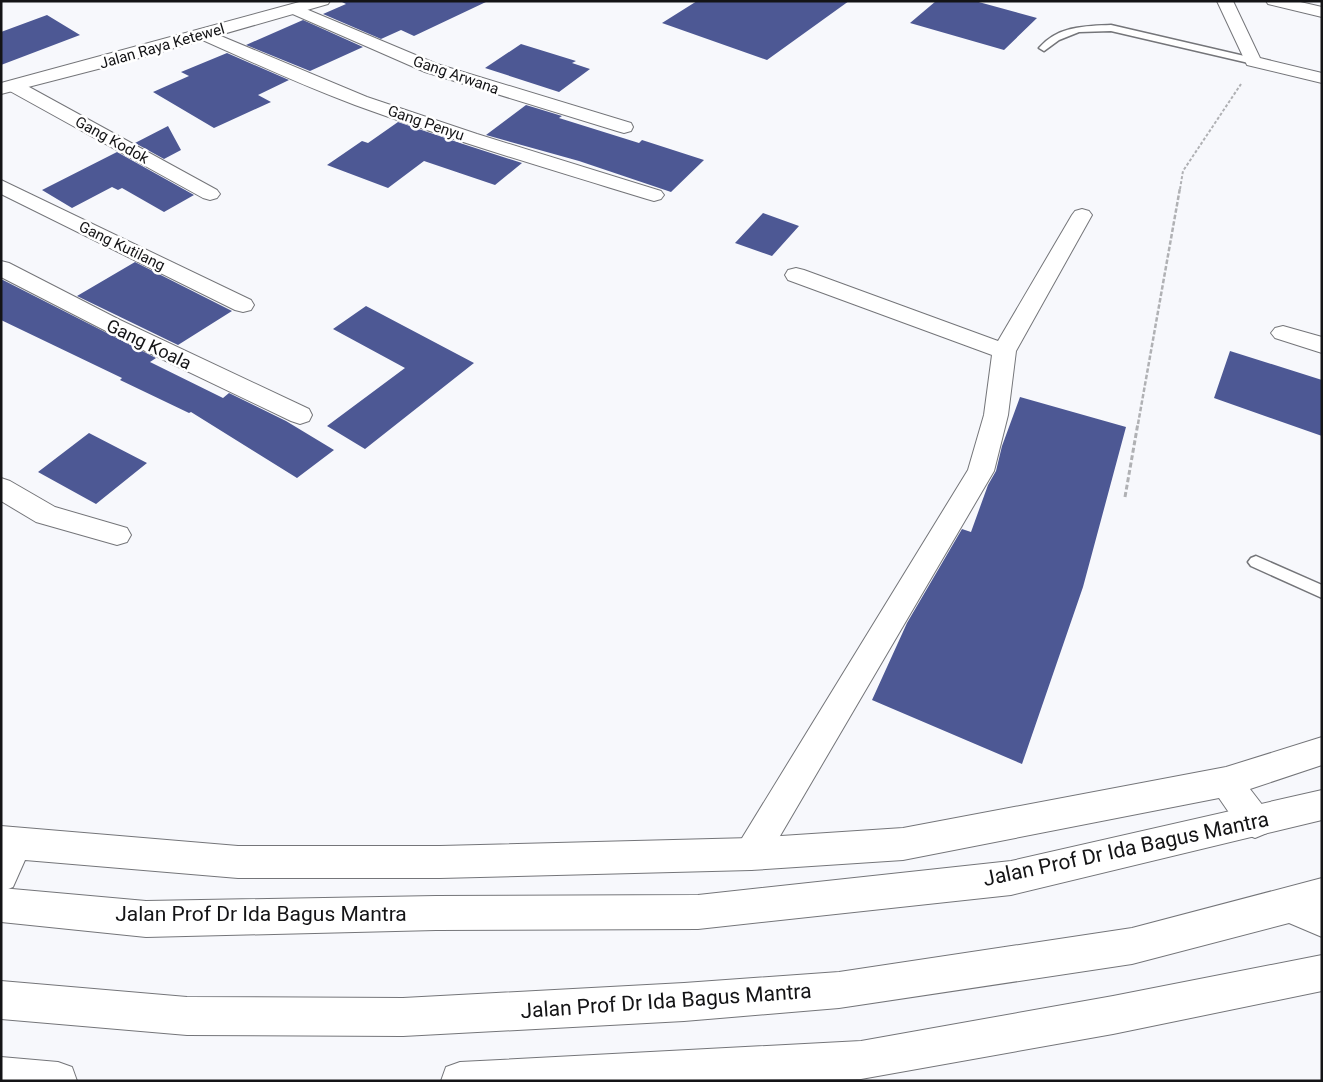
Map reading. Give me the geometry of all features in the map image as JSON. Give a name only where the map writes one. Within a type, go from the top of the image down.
[{"type":"main road","name":"Jalan Raya Ketewel","points":[[8,88],[322,1]]},
{"type":"main road","points":[[1225,1],[1253,61],[1322,78]]},
{"type":"main road","points":[[1274,1],[1322,12]]},
{"type":"main road","name":"Gang Arwana","points":[[294,9],[431,68],[624,128]]},
{"type":"main road","name":"Gang Penyu","points":[[204,34],[294,74],[362,101],[444,129],[654,194]]},
{"type":"main road","name":"Gang Kodok","points":[[8,88],[210,194]]},
{"type":"main road","name":"Gang Kutilang","points":[[1,186],[243,305]]},
{"type":"main road","points":[[752,854],[981,471],[996,415],[1004,352],[1082,215]]},
{"type":"main road","name":"Gang Koala","points":[[1,268],[54,297],[145,342],[300,415]]},
{"type":"main road","points":[[796,275],[1004,352]]},
{"type":"main road","points":[[1283,333],[1322,345]]},
{"type":"main road","points":[[1,488],[46,515],[117,535]]},
{"type":"main road","points":[[1,875],[9,842],[238,862],[440,862],[752,854],[903,844],[1226,782],[1322,751]]},
{"type":"main road","points":[[1226,782],[1255,822]]},
{"type":"main road","name":"Jalan Prof Dr Ida Bagus Mantra","points":[[1,905],[146,919],[436,913],[698,912],[1011,878],[1322,805]]},
{"type":"main road","name":"Jalan Prof Dr Ida Bagus Mantra","points":[[1,1000],[187,1016],[403,1017],[684,1002],[839,990],[1132,946],[1311,906]]},
{"type":"main road","points":[[460,1081],[857,1070],[1113,1015],[1322,973]]},
{"type":"main road","points":[[1,1076],[58,1081]]},
{"type":"lane","points":[[1044,48],[1056,38],[1078,30],[1111,28],[1253,61]]},
{"type":"lane","points":[[1256,562],[1322,592]]},
{"type":"path","points":[[1125,497],[1183,171],[1247,75],[1253,61]]},
{"type":"building","points":[[340,1],[488,1],[414,36],[401,30],[381,39],[323,14],[346,4]]},
{"type":"building","points":[[697,1],[849,1],[767,60],[662,23]]},
{"type":"building","points":[[936,1],[975,1],[1037,18],[1004,50],[910,23]]},
{"type":"building","points":[[47,15],[80,35],[1,65],[1,32]]},
{"type":"building","points":[[303,20],[363,47],[310,71],[246,45]]},
{"type":"building","points":[[521,44],[576,61],[572,63],[590,69],[559,92],[485,68]]},
{"type":"building","points":[[227,53],[289,80],[258,95],[271,102],[214,128],[153,92],[189,76],[181,72]]},
{"type":"building","points":[[526,105],[562,116],[559,118],[639,143],[642,140],[704,160],[671,192],[579,161],[486,135]]},
{"type":"building","points":[[398,122],[522,163],[495,185],[424,161],[388,188],[327,165],[362,141],[368,143]]},
{"type":"building","points":[[168,126],[181,150],[164,159],[135,143]]},
{"type":"building","points":[[117,152],[194,195],[164,212],[122,188],[118,190],[112,187],[72,208],[42,190]]},
{"type":"building","points":[[763,213],[799,226],[772,256],[735,243]]},
{"type":"building","points":[[135,262],[232,311],[178,345],[77,296]]},
{"type":"building","points":[[1,279],[156,358],[150,362],[223,398],[229,393],[286,421],[334,450],[297,478],[191,412],[189,413],[120,380],[122,378],[1,320]]},
{"type":"building","points":[[366,306],[474,363],[365,449],[327,426],[405,368],[333,329]]},
{"type":"building","points":[[1230,351],[1322,380],[1322,436],[1214,398]]},
{"type":"building","points":[[1020,397],[1126,427],[1083,587],[1022,764],[872,700],[907,623],[962,529],[971,532],[988,485],[996,471],[1002,446]]},
{"type":"building","points":[[89,433],[147,463],[96,504],[38,472]]}]
